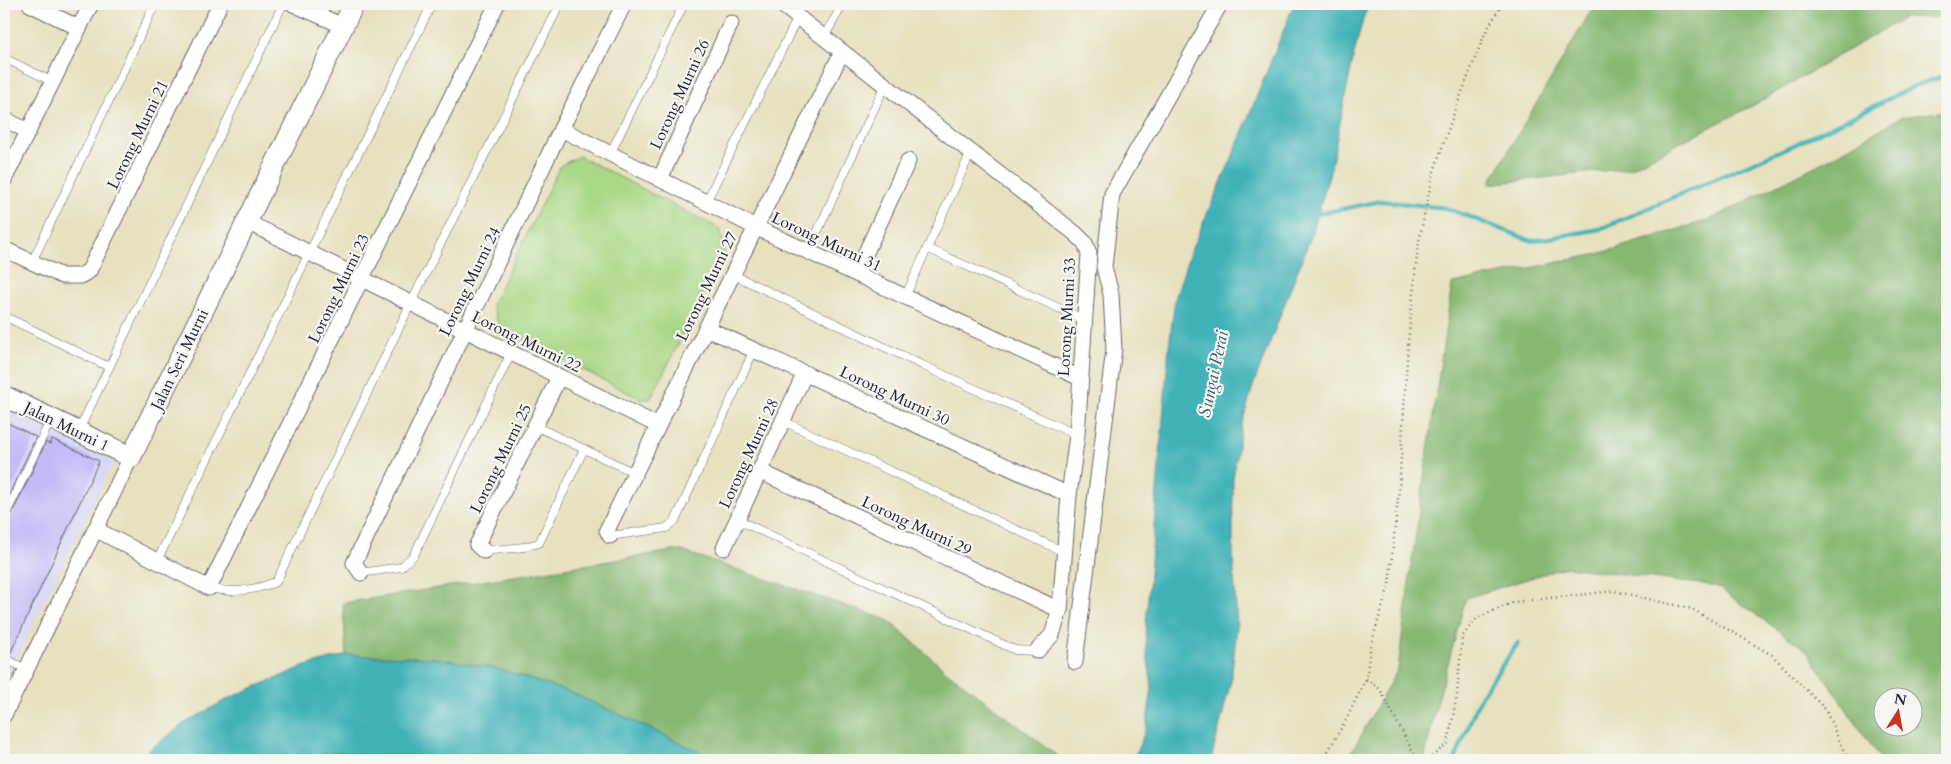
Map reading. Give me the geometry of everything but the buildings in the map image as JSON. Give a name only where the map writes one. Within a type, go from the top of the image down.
[{"type":"street","points":[[30,4],[79,28]]},
{"type":"street","points":[[4,180],[91,4]]},
{"type":"street","name":"Lorong Murni 21","points":[[32,262],[62,276],[80,276],[89,270],[220,4]]},
{"type":"street","points":[[293,4],[343,26]]},
{"type":"street","name":"Jalan Seri Murni","points":[[4,715],[354,4]]},
{"type":"street","name":"Lorong Murni 23","points":[[209,588],[497,4]]},
{"type":"street","name":"Lorong Murni 24","points":[[361,573],[354,563],[561,129],[624,4]]},
{"type":"street","name":"Lorong Murni 33","points":[[781,4],[1076,234],[1085,243],[1089,254],[1085,320],[1077,435],[1069,495],[1060,610],[1052,635],[1037,651]]},
{"type":"street","points":[[1075,662],[1114,349],[1111,294],[1104,267],[1112,194],[1220,4]]},
{"type":"street","name":"Lorong Murni 26","points":[[660,179],[731,23]]},
{"type":"street","name":"Lorong Murni 27","points":[[610,536],[607,530],[634,473],[842,52]]},
{"type":"street","points":[[4,119],[28,131]]},
{"type":"street","name":"Lorong Murni 31","points":[[561,129],[808,252],[1080,378]]},
{"type":"street","points":[[856,274],[908,161]]},
{"type":"street","name":"Lorong Murni 22","points":[[246,222],[657,426]]},
{"type":"street","points":[[4,249],[32,262]]},
{"type":"street","name":"Lorong Murni 30","points":[[706,328],[1069,495]]},
{"type":"street","name":"Lorong Murni 28","points":[[724,548],[805,373]]},
{"type":"street","name":"Lorong Murni 25","points":[[484,551],[477,545],[559,377]]},
{"type":"street","name":"Jalan Murni 1","points":[[4,396],[130,457]]},
{"type":"street","name":"Lorong Murni 29","points":[[759,471],[1060,610]]},
{"type":"street","points":[[95,529],[209,588]]},
{"type":"lane","points":[[32,262],[155,4]]},
{"type":"lane","points":[[78,432],[283,4]]},
{"type":"lane","points":[[157,562],[432,4]]},
{"type":"lane","points":[[209,588],[221,591],[258,589],[276,582],[411,303],[560,4]]},
{"type":"lane","points":[[610,154],[684,4]]},
{"type":"lane","points":[[824,37],[842,4]]},
{"type":"lane","points":[[706,202],[798,18]]},
{"type":"lane","points":[[4,58],[53,82]]},
{"type":"lane","points":[[808,252],[885,85]]},
{"type":"lane","points":[[905,297],[971,152]]},
{"type":"lane","points":[[927,248],[1085,320]]},
{"type":"lane","points":[[732,274],[922,366],[1077,435]]},
{"type":"lane","points":[[4,316],[109,367]]},
{"type":"lane","points":[[610,536],[666,528],[675,521],[754,350]]},
{"type":"lane","points":[[361,573],[401,567],[414,554],[511,353]]},
{"type":"lane","points":[[4,518],[51,419]]},
{"type":"lane","points":[[783,421],[1064,552]]},
{"type":"lane","points":[[535,426],[634,473]]},
{"type":"lane","points":[[484,551],[524,547],[539,543],[584,449]]},
{"type":"lane","points":[[736,519],[1015,650],[1037,651]]},
{"type":"lane","points":[[4,658],[26,669]]},
{"type":"path","points":[[1323,760],[1347,718],[1366,679],[1371,644],[1389,586],[1399,489],[1408,343],[1418,246],[1434,174],[1455,110],[1485,33],[1502,4]]},
{"type":"path","points":[[1428,760],[1448,743],[1457,695],[1462,637],[1478,618],[1514,602],[1614,591],[1692,609],[1772,655],[1825,709],[1848,760]]},
{"type":"path","points":[[1366,679],[1380,690],[1416,760]]},
{"type":"shaded area","points":[[4,409],[114,461],[4,683]]},
{"type":"green space","points":[[1595,4],[1947,4],[1947,18],[1905,17],[1754,105],[1630,168],[1489,184]]},
{"type":"green space","points":[[1947,111],[1947,760],[1881,760],[1806,650],[1716,586],[1566,567],[1466,598],[1435,711],[1424,760],[1347,760],[1398,669],[1452,284],[1598,254],[1709,220],[1829,159],[1901,117]]},
{"type":"green space","points":[[579,156],[720,229],[725,251],[651,398],[642,400],[499,327],[492,305],[560,166]]},
{"type":"green space","points":[[679,550],[888,620],[945,670],[1063,760],[718,760],[572,693],[499,669],[436,658],[346,655],[343,603]]},
{"type":"green space","points":[[333,752],[397,759],[400,760],[297,760]]},
{"type":"water","name":"Sungai Perai","points":[[1294,4],[1370,4],[1364,16],[1354,54],[1330,172],[1313,231],[1253,386],[1241,427],[1233,479],[1233,554],[1237,628],[1231,681],[1211,760],[1133,760],[1146,729],[1152,687],[1146,647],[1146,622],[1169,346],[1175,299],[1189,255],[1231,160]]},
{"type":"water","points":[[346,655],[436,658],[499,669],[572,693],[718,760],[400,760],[333,752],[297,760],[139,760],[149,750],[185,723],[229,698],[305,666]]},
{"type":"waterway","points":[[1313,215],[1381,201],[1446,208],[1532,241],[1600,229],[1796,144],[1917,85],[1947,75]]},
{"type":"waterway","points":[[1455,760],[1480,697],[1518,643]]}]
